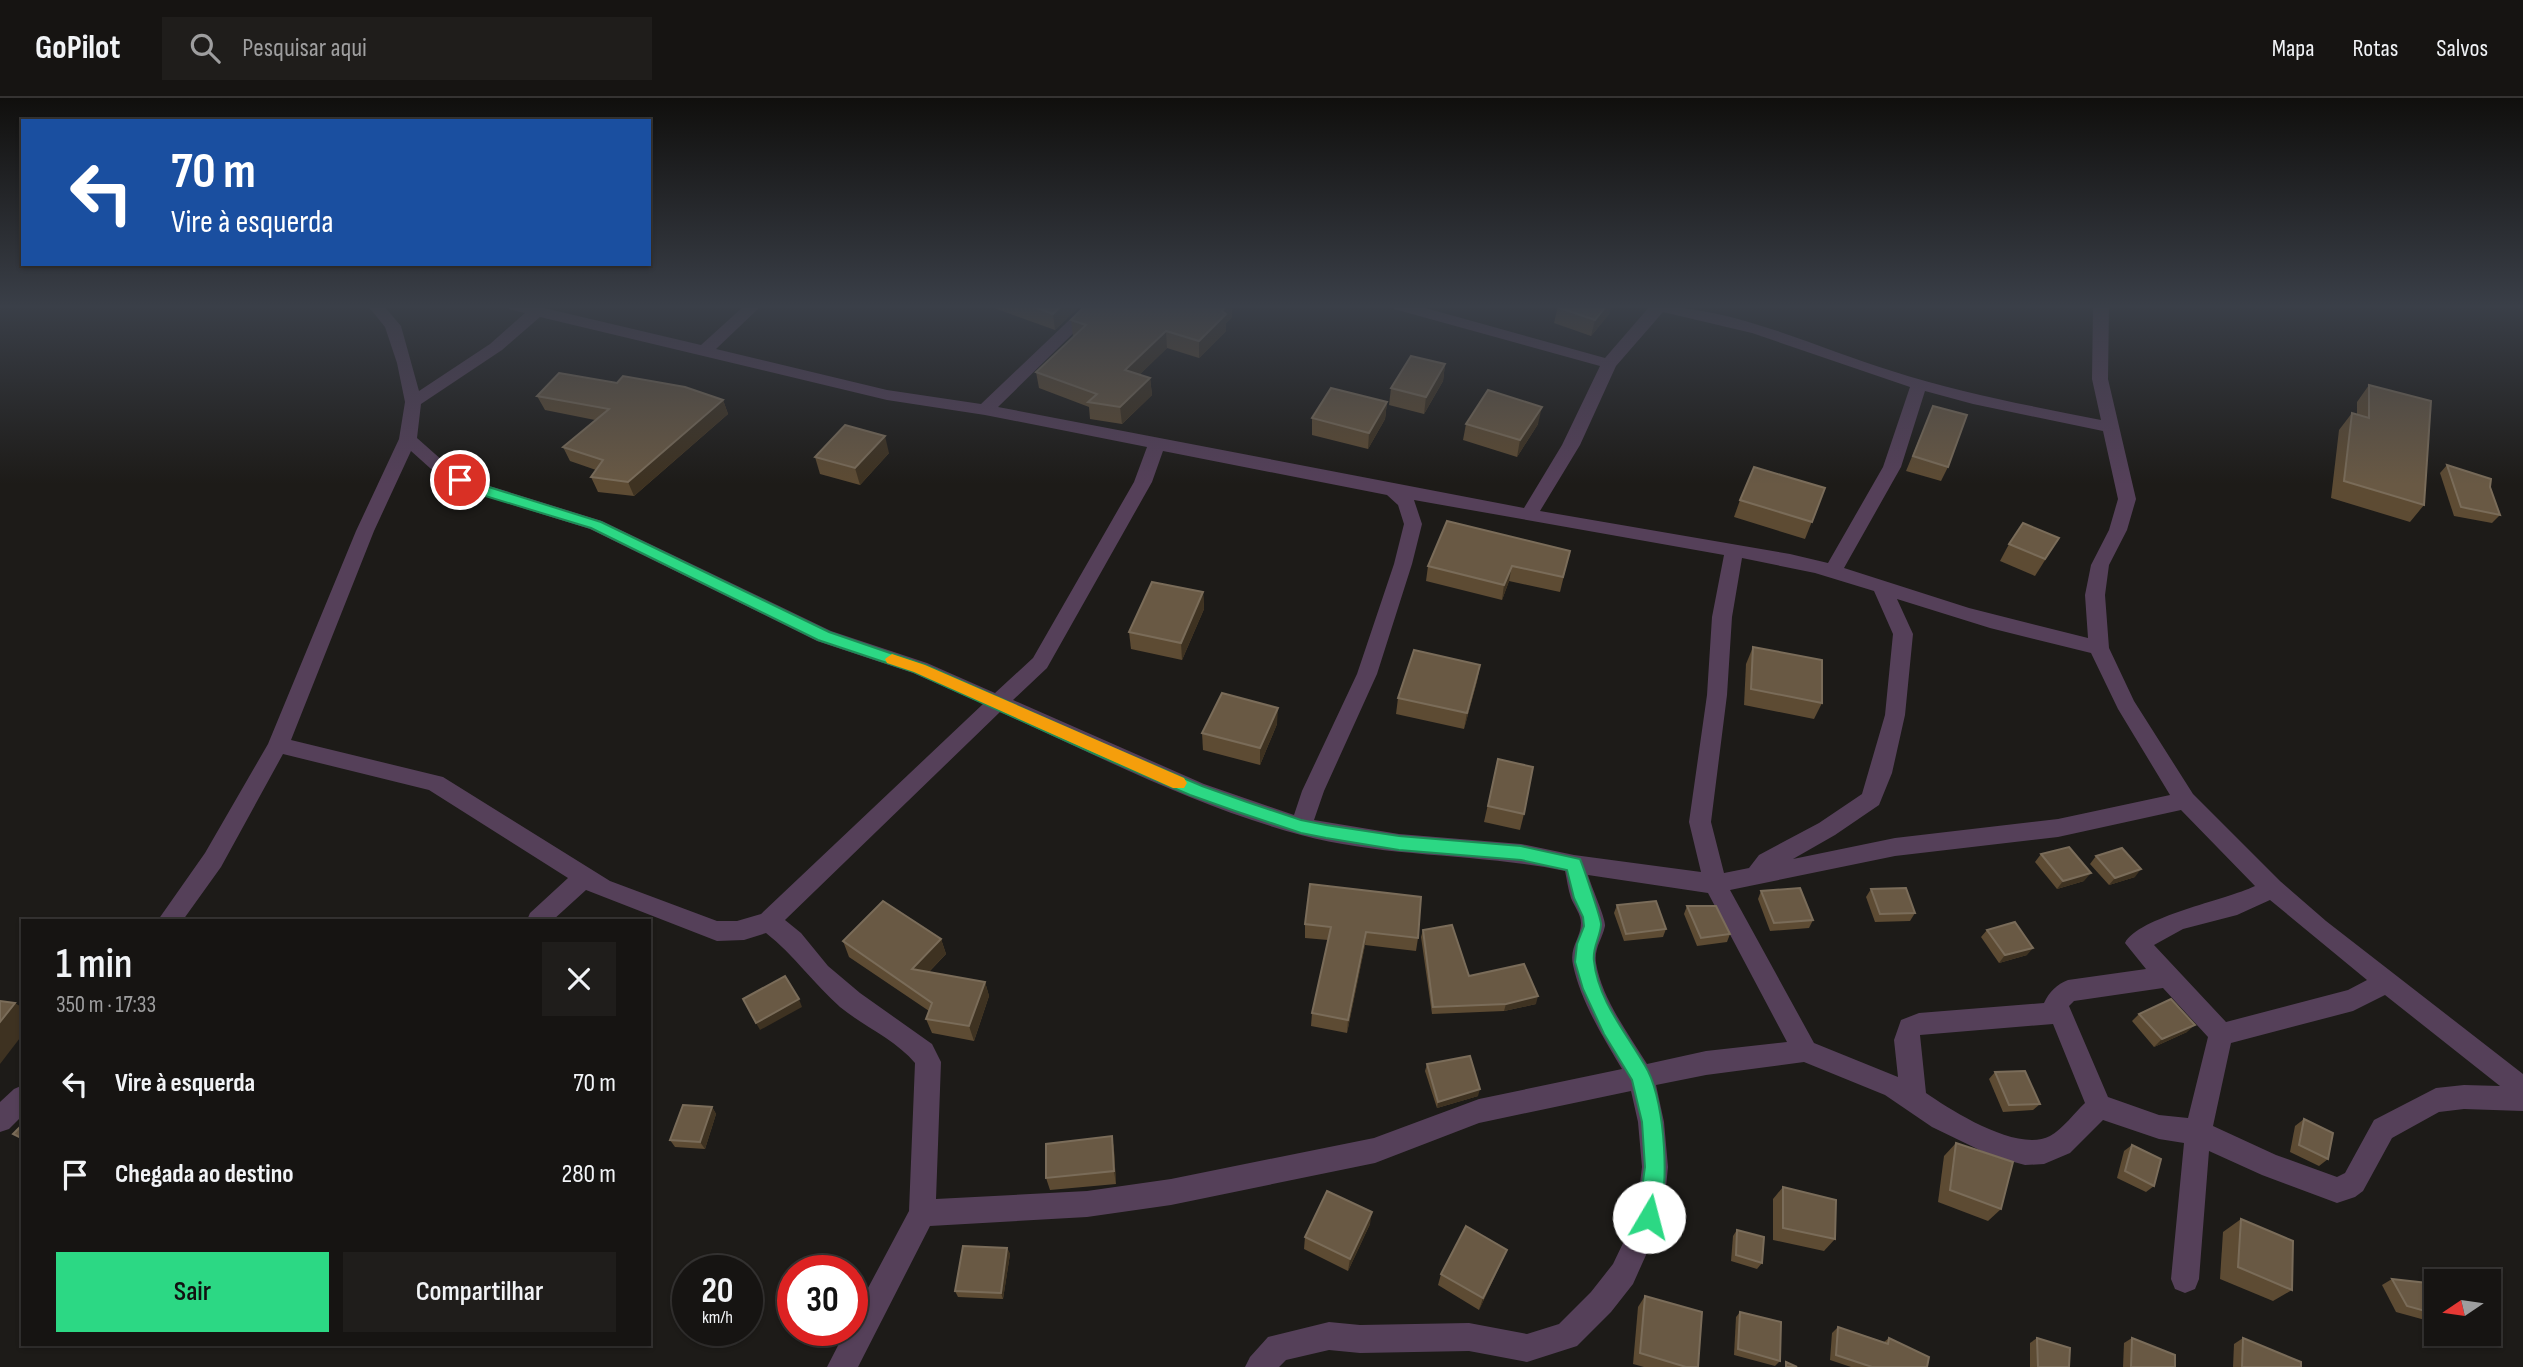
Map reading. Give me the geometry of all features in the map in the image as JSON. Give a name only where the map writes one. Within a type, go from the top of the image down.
[{"type":"street","points":[[171,919],[213,860],[278,745],[365,531],[408,439],[413,402],[405,365]]},
{"type":"street","points":[[413,402],[469,365]]},
{"type":"street","points":[[763,365],[887,395],[985,410],[1156,446],[1391,488],[1448,501],[1834,569],[1881,587],[1992,622],[2052,634],[2099,648]]},
{"type":"street","points":[[985,410],[1032,365]]},
{"type":"street","points":[[1529,514],[1572,445],[1608,365]]},
{"type":"street","points":[[1863,365],[1973,399],[2109,427]]},
{"type":"street","points":[[2100,365],[2100,379],[2109,427],[2127,499],[2118,530],[2100,565],[2095,595],[2099,648],[2125,704],[2185,800],[2272,888],[2386,982],[2523,1089]]},
{"type":"street","points":[[1834,569],[1892,467],[1919,384]]},
{"type":"street","points":[[408,439],[446,473],[474,488],[596,525],[824,636],[920,668],[996,704],[1196,790],[1301,826],[1399,843],[1521,853],[1574,864],[1715,884],[1895,847],[2058,828],[2185,800]]},
{"type":"street","points":[[278,745],[435,783],[602,887],[717,932],[733,933],[769,921],[874,818],[1040,663],[1143,482],[1156,446]]},
{"type":"street","points":[[1301,826],[1313,791],[1367,674],[1403,564],[1413,524],[1406,502],[1391,488]]},
{"type":"street","points":[[1734,551],[1722,617],[1717,695],[1700,822],[1715,884],[1805,1051]]},
{"type":"street","points":[[1755,876],[1767,862],[1841,821],[1871,799],[1889,746],[1895,715],[1903,634],[1881,587]]},
{"type":"street","points":[[1260,1367],[1278,1347],[1329,1336],[1360,1339],[1469,1337],[1526,1357],[1567,1336],[1601,1302],[1623,1274],[1649,1217],[1655,1167],[1651,1122],[1641,1077],[1611,1028],[1592,989],[1584,962],[1592,917],[1583,898],[1574,864]]},
{"type":"street","points":[[539,919],[585,877]]},
{"type":"street","points":[[2221,1034],[2137,943],[2177,921],[2237,905],[2272,888]]},
{"type":"street","points":[[769,921],[793,940],[820,973],[851,1001],[923,1052],[928,1062],[922,1213],[842,1367]]},
{"type":"street","points":[[2167,977],[2068,991],[2056,1003],[2099,1106],[2159,1126],[2197,1132],[2272,1166],[2337,1190],[2354,1182],[2383,1129],[2436,1100],[2464,1097],[2523,1100]]},
{"type":"street","points":[[2221,1034],[2353,1000],[2386,982]]},
{"type":"street","points":[[1914,1101],[1906,1040],[1910,1028],[1919,1024],[2059,1013]]},
{"type":"street","points":[[2185,1279],[2197,1132],[2208,1074],[2221,1034]]},
{"type":"street","points":[[922,1213],[1087,1205],[1171,1192],[1375,1150],[1479,1111],[1706,1063],[1805,1051],[1894,1087],[1941,1118],[2001,1147],[2025,1152],[2044,1151],[2061,1144],[2099,1106]]},
{"type":"street","points":[[0,1120],[21,1099]]},
{"type":"building","points":[[1043,365],[1130,365],[1125,370],[1150,378],[1120,407],[1088,402],[1097,394],[1036,372]]},
{"type":"building","points":[[1405,365],[1444,365],[1426,397],[1391,388]]},
{"type":"building","points":[[559,373],[617,383],[623,376],[685,387],[723,400],[628,482],[591,477],[603,460],[563,447],[609,409],[537,396]]},
{"type":"building","points":[[2369,385],[2431,401],[2424,505],[2344,481],[2352,413],[2369,418]]},
{"type":"building","points":[[1331,388],[1387,402],[1369,433],[1312,418]]},
{"type":"building","points":[[1488,390],[1542,407],[1520,440],[1466,424]]},
{"type":"building","points":[[1933,406],[1967,415],[1948,467],[1913,456]]},
{"type":"building","points":[[845,425],[885,436],[855,468],[815,457]]},
{"type":"building","points":[[2447,465],[2491,479],[2490,487],[2500,515],[2461,507]]},
{"type":"building","points":[[1754,467],[1825,488],[1812,522],[1740,500]]},
{"type":"building","points":[[1447,521],[1570,551],[1563,577],[1512,566],[1504,585],[1428,566]]},
{"type":"building","points":[[2023,523],[2059,538],[2045,559],[2009,544]]},
{"type":"building","points":[[1152,582],[1203,592],[1181,643],[1129,632]]},
{"type":"building","points":[[1753,647],[1822,660],[1822,703],[1751,689]]},
{"type":"building","points":[[1414,650],[1480,665],[1467,713],[1398,698]]},
{"type":"building","points":[[1222,693],[1278,708],[1260,748],[1202,733]]},
{"type":"building","points":[[1498,759],[1533,767],[1524,814],[1488,806]]},
{"type":"building","points":[[2069,847],[2091,873],[2063,881],[2041,854]]},
{"type":"building","points":[[2122,848],[2141,869],[2115,878],[2096,856]]},
{"type":"building","points":[[1310,884],[1421,897],[1418,938],[1366,932],[1348,1020],[1312,1013],[1331,927],[1305,924]]},
{"type":"building","points":[[1800,888],[1813,920],[1774,923],[1761,891]]},
{"type":"building","points":[[1906,888],[1915,913],[1880,914],[1871,889]]},
{"type":"building","points":[[883,901],[941,939],[912,969],[985,982],[969,1026],[926,1019],[932,1003],[843,941]]},
{"type":"building","points":[[1656,901],[1666,929],[1626,934],[1617,905]]},
{"type":"building","points":[[1687,906],[1716,906],[1730,934],[1701,938]]},
{"type":"building","points":[[2015,922],[2033,948],[2005,955],[1987,930]]},
{"type":"building","points":[[1452,925],[1469,976],[1524,964],[1538,996],[1506,1004],[1433,1007],[1423,930]]},
{"type":"building","points":[[785,976],[799,999],[756,1023],[743,999]]},
{"type":"building","points":[[2171,999],[2195,1025],[2162,1039],[2139,1014]]},
{"type":"building","points":[[0,1001],[15,1003],[0,1022]]},
{"type":"building","points":[[1470,1056],[1480,1089],[1438,1102],[1427,1064]]},
{"type":"building","points":[[2025,1071],[2040,1104],[2009,1105],[1995,1072]]},
{"type":"building","points":[[683,1105],[712,1107],[700,1142],[670,1140]]},
{"type":"building","points":[[2304,1119],[2333,1133],[2328,1159],[2299,1145]]},
{"type":"building","points":[[21,1126],[21,1138],[13,1134]]},
{"type":"building","points":[[1112,1136],[1114,1171],[1046,1178],[1046,1144]]},
{"type":"building","points":[[1956,1143],[2013,1162],[2001,1209],[1950,1190]]},
{"type":"building","points":[[2132,1145],[2161,1159],[2154,1186],[2125,1171]]},
{"type":"building","points":[[1783,1187],[1836,1200],[1835,1239],[1783,1228]]},
{"type":"building","points":[[1327,1191],[1372,1212],[1350,1259],[1305,1237]]},
{"type":"building","points":[[2241,1219],[2293,1241],[2292,1290],[2238,1267]]},
{"type":"building","points":[[1466,1226],[1507,1250],[1483,1298],[1441,1274]]},
{"type":"building","points":[[1737,1230],[1764,1237],[1762,1263],[1736,1255]]},
{"type":"building","points":[[963,1246],[1007,1248],[1001,1293],[955,1291]]},
{"type":"building","points":[[2392,1279],[2424,1283],[2424,1311],[2407,1306]]},
{"type":"building","points":[[1645,1296],[1702,1312],[1698,1367],[1686,1367],[1640,1353]]},
{"type":"building","points":[[1740,1312],[1781,1322],[1780,1361],[1738,1349]]},
{"type":"building","points":[[1838,1327],[1888,1344],[1889,1338],[1929,1357],[1927,1367],[1872,1367],[1836,1355]]},
{"type":"building","points":[[2037,1338],[2070,1348],[2069,1367],[2038,1367]]},
{"type":"building","points":[[2132,1338],[2175,1355],[2175,1367],[2131,1367]]},
{"type":"building","points":[[2243,1338],[2301,1362],[2301,1367],[2242,1367]]},
{"type":"slow traffic","points":[[892,659],[920,668],[1016,713],[1179,783]]},
{"type":"route","points":[[460,480],[474,488],[596,525],[824,636],[920,668],[1100,750],[1241,806],[1301,826],[1326,831],[1399,843],[1521,853],[1574,864],[1583,898],[1592,917],[1584,962],[1592,989],[1611,1028],[1641,1077],[1651,1122],[1655,1167],[1649,1217]]}]
